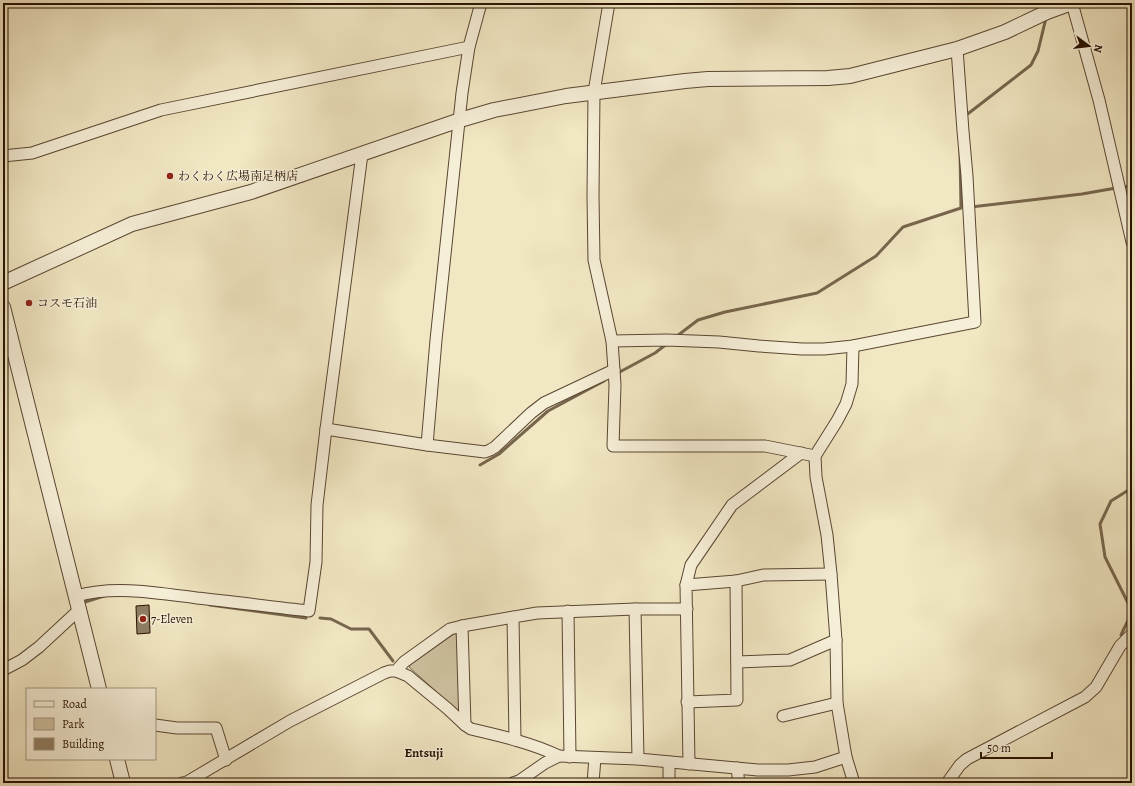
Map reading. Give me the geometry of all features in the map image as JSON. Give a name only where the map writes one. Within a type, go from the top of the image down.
[{"type":"street","points":[[427,445],[436,340],[462,93],[469,47],[481,3]]},
{"type":"street","points":[[609,3],[594,92],[593,196],[594,260],[612,341],[615,385],[613,446],[765,446],[816,456]]},
{"type":"street","points":[[3,283],[132,224],[251,192],[460,120],[494,110],[594,92],[708,79],[828,78],[850,76],[957,49],[1005,32],[1047,12],[1072,3],[1099,100],[1132,242]]},
{"type":"street","points":[[3,156],[32,153],[160,110],[469,47]]},
{"type":"street","points":[[612,341],[667,340],[802,349],[824,349],[854,346],[975,322],[967,176],[957,49]]},
{"type":"street","points":[[76,596],[92,591],[109,590],[141,592],[309,611],[316,562],[317,505],[362,154]]},
{"type":"street","points":[[3,307],[99,688]]},
{"type":"street","points":[[854,346],[852,384],[846,404],[816,456],[816,477],[827,535],[831,574],[836,640],[837,703],[846,757],[854,783]]},
{"type":"street","points":[[326,429],[427,445],[485,452],[490,450],[544,403],[614,370]]},
{"type":"street","points":[[689,764],[686,585],[691,565],[732,505],[801,453]]},
{"type":"street","points":[[686,585],[736,581],[763,575],[831,574]]},
{"type":"street","points":[[687,702],[737,700],[736,581]]},
{"type":"street","points":[[3,670],[22,660],[39,647],[80,609]]},
{"type":"street","points":[[396,671],[404,662],[450,629],[462,626],[537,613],[634,609],[687,609]]},
{"type":"street","points":[[634,609],[638,759]]},
{"type":"street","points":[[565,757],[568,611]]},
{"type":"street","points":[[513,617],[515,740]]},
{"type":"street","points":[[462,626],[465,725]]},
{"type":"street","points":[[947,783],[960,765],[968,759],[1085,697],[1096,687],[1120,646],[1132,634]]},
{"type":"street","points":[[737,662],[790,660],[836,640]]},
{"type":"street","points":[[182,783],[187,782],[226,760],[300,716],[390,671],[396,671],[408,676],[471,729],[515,740],[565,757]]},
{"type":"street","points":[[783,716],[837,703]]},
{"type":"street","points":[[156,725],[177,728],[216,728],[226,760]]},
{"type":"street","points":[[513,783],[519,781],[545,762],[565,757],[638,759],[773,770],[815,767],[846,757]]},
{"type":"street","points":[[593,783],[594,758]]},
{"type":"street","points":[[117,760],[123,783]]},
{"type":"street","points":[[669,762],[669,783]]},
{"type":"street","points":[[738,768],[739,783]]},
{"type":"green space","points":[[460,633],[459,712],[409,667],[454,634]]},
{"type":"building","name":"7-Eleven","points":[[149,605],[150,633],[137,634],[136,606]]},
{"type":"waterway","points":[[965,116],[1031,65],[1038,51],[1046,18]]},
{"type":"waterway","points":[[677,336],[698,320],[725,312],[817,293],[876,256],[903,227],[961,208],[960,151]]},
{"type":"waterway","points":[[1122,187],[1132,186]]},
{"type":"waterway","points":[[971,207],[1082,194],[1116,188]]},
{"type":"waterway","points":[[616,374],[655,353],[668,343]]},
{"type":"waterway","points":[[480,465],[499,454],[548,411],[604,381]]},
{"type":"waterway","points":[[1132,490],[1127,491],[1111,501],[1100,524],[1105,557],[1132,611]]},
{"type":"waterway","points":[[85,602],[104,596]]},
{"type":"waterway","points":[[210,605],[306,618]]},
{"type":"waterway","points":[[1121,635],[1132,612]]},
{"type":"waterway","points":[[320,618],[331,619],[351,629],[369,629],[393,661]]},
{"type":"place","name":"わくわく広場南足柄店","points":[[170,176]]},
{"type":"place","name":"コスモ石油","points":[[29,303]]},
{"type":"place","name":"7-Eleven","points":[[143,619]]},
{"type":"district","name":"Entsuji","points":[[424,752]]}]
